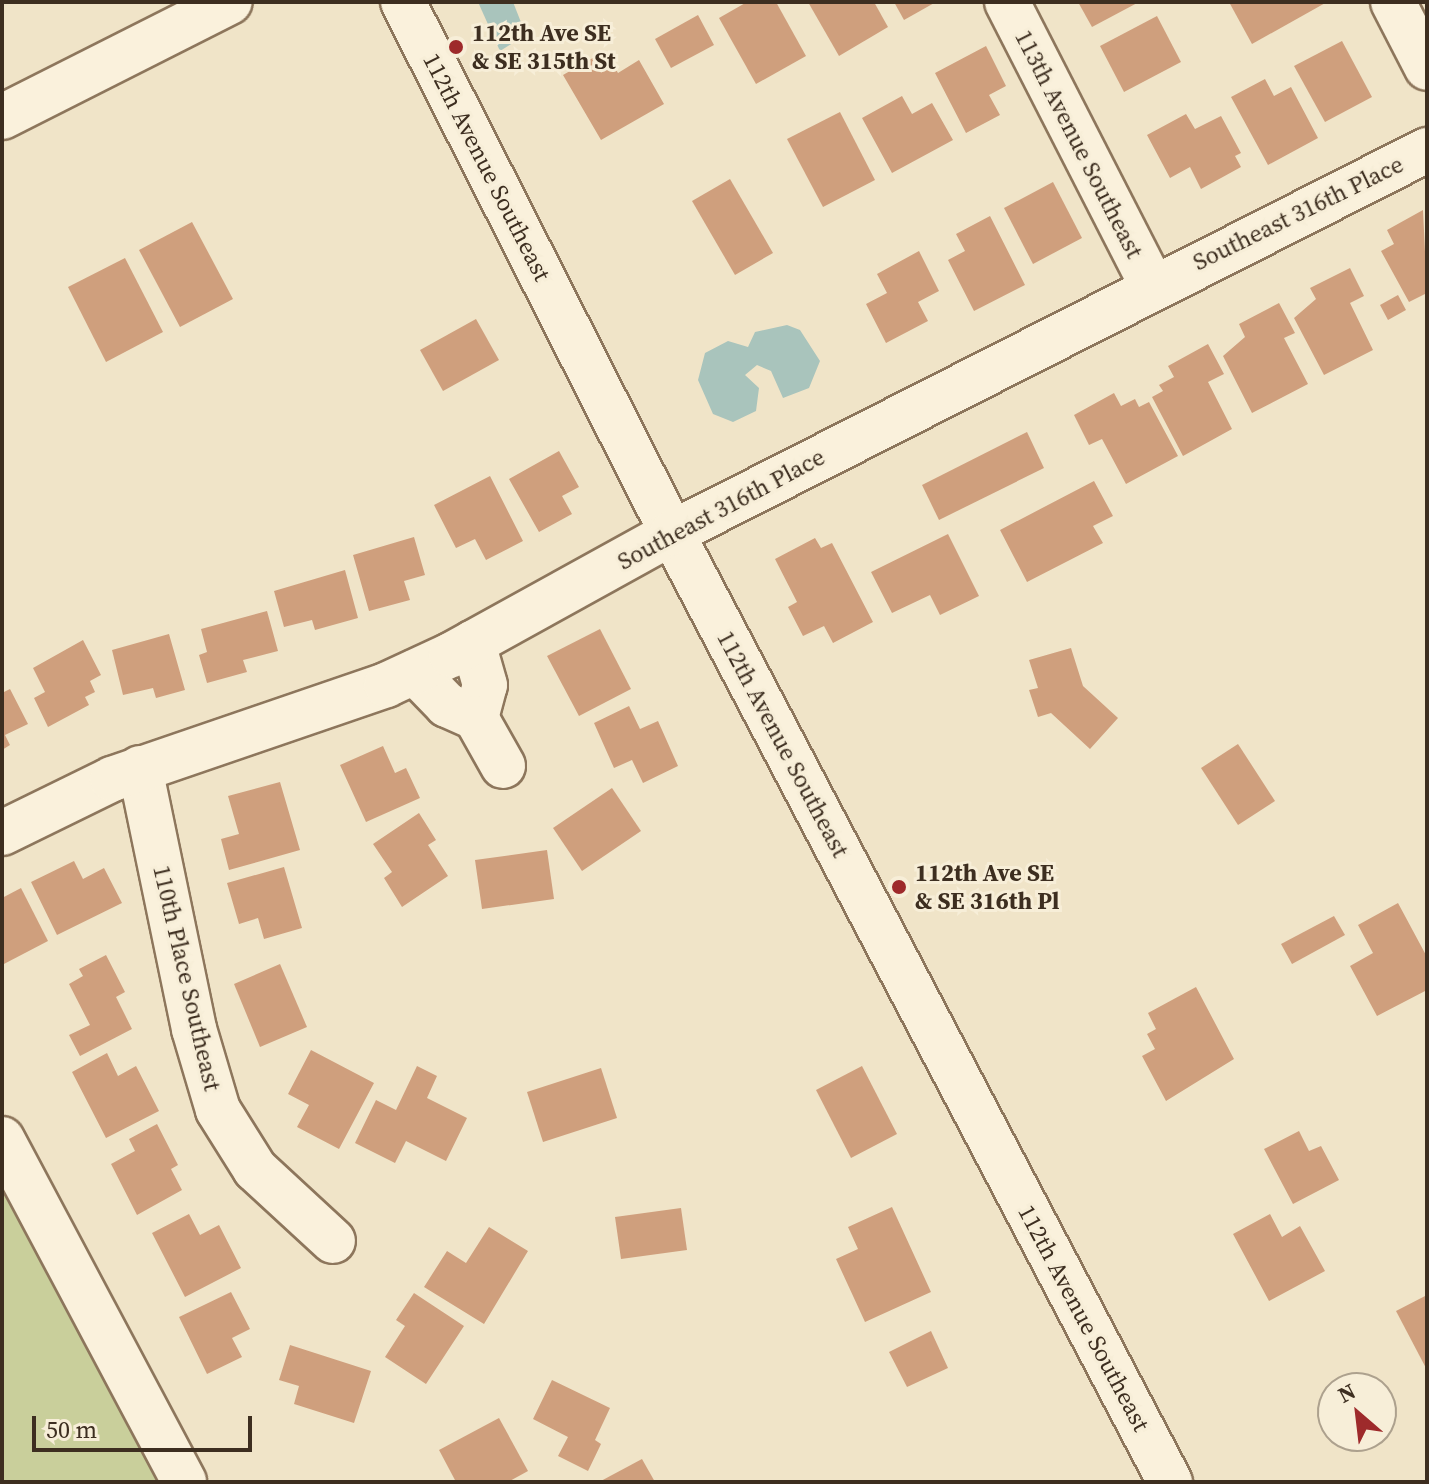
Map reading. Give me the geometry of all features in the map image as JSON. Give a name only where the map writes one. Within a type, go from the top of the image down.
[{"type":"street","points":[[2,117],[230,2]]},
{"type":"street","name":"112th Avenue Southeast","points":[[403,2],[672,533],[1170,1482]]},
{"type":"street","name":"113th Avenue Southeast","points":[[1007,2],[1152,285]]},
{"type":"street","points":[[1393,2],[1427,68]]},
{"type":"street","name":"Southeast 316th Place","points":[[2,833],[62,800],[140,768],[415,672],[672,533],[1152,285],[1427,150]]},
{"type":"street","points":[[473,643],[485,685],[476,718]]},
{"type":"street","points":[[415,672],[434,696],[476,718],[503,766]]},
{"type":"street","name":"110th Place Southeast","points":[[140,768],[194,1029],[218,1110],[255,1169],[333,1241]]},
{"type":"street","points":[[2,1139],[184,1482]]},
{"type":"green space","points":[[2,1165],[169,1482],[2,1482]]},
{"type":"water","points":[[478,2],[513,2],[526,35],[500,51]]},
{"type":"water","points":[[787,325],[800,330],[820,361],[809,388],[783,398],[771,371],[757,365],[745,375],[759,388],[756,411],[733,422],[713,414],[698,380],[705,353],[728,341],[748,347],[755,332]]},
{"type":"building","points":[[747,2],[776,2],[806,56],[756,84],[719,18]]},
{"type":"building","points":[[808,2],[874,2],[888,27],[839,56]]},
{"type":"building","points":[[894,2],[936,2],[904,20]]},
{"type":"building","points":[[1078,2],[1139,2],[1092,27]]},
{"type":"building","points":[[1229,2],[1327,2],[1252,44]]},
{"type":"building","points":[[698,15],[714,45],[671,68],[655,39]]},
{"type":"building","points":[[1157,16],[1181,62],[1124,92],[1100,46]]},
{"type":"building","points":[[1342,41],[1372,97],[1325,122],[1294,66]]},
{"type":"building","points":[[986,46],[1006,86],[989,95],[1000,115],[966,133],[935,73]]},
{"type":"building","points":[[605,51],[618,73],[639,60],[664,104],[601,140],[563,75]]},
{"type":"building","points":[[1265,79],[1274,96],[1291,87],[1318,138],[1268,165],[1231,97]]},
{"type":"building","points":[[902,96],[912,114],[932,103],[953,140],[892,173],[862,118]]},
{"type":"building","points":[[840,112],[875,180],[823,207],[787,139]]},
{"type":"building","points":[[1186,114],[1195,129],[1221,116],[1241,153],[1235,156],[1241,167],[1201,189],[1190,167],[1170,178],[1147,135]]},
{"type":"building","points":[[730,179],[773,253],[735,275],[692,201]]},
{"type":"building","points":[[1053,182],[1082,238],[1033,264],[1004,208]]},
{"type":"building","points":[[1423,210],[1427,293],[1409,302],[1381,251],[1394,244],[1387,230]]},
{"type":"building","points":[[990,216],[1025,285],[974,311],[948,260],[965,251],[956,234]]},
{"type":"building","points":[[192,222],[233,299],[180,327],[139,250]]},
{"type":"building","points":[[919,251],[939,291],[918,302],[928,321],[886,343],[866,304],[887,293],[877,274]]},
{"type":"building","points":[[125,258],[163,332],[106,362],[68,287]]},
{"type":"building","points":[[1350,268],[1364,296],[1350,303],[1373,350],[1324,375],[1294,318],[1316,299],[1310,288]]},
{"type":"building","points":[[1398,295],[1406,310],[1388,320],[1380,305]]},
{"type":"building","points":[[1279,303],[1295,333],[1284,338],[1308,384],[1252,413],[1223,356],[1245,337],[1239,324]]},
{"type":"building","points":[[476,319],[499,360],[443,391],[420,350]]},
{"type":"building","points":[[1208,344],[1224,374],[1208,382],[1232,429],[1183,456],[1152,397],[1163,391],[1159,385],[1174,377],[1168,366]]},
{"type":"building","points":[[1114,393],[1121,406],[1135,399],[1139,407],[1149,402],[1178,456],[1126,484],[1102,439],[1089,445],[1074,415]]},
{"type":"building","points":[[1027,432],[1044,468],[939,520],[922,485]]},
{"type":"building","points":[[559,451],[579,487],[562,496],[572,514],[539,532],[509,479]]},
{"type":"building","points":[[490,476],[523,541],[486,560],[475,539],[456,548],[434,505]]},
{"type":"building","points":[[1094,481],[1113,516],[1093,526],[1103,543],[1027,582],[1000,530]]},
{"type":"building","points":[[948,534],[979,596],[940,615],[930,595],[892,613],[871,572]]},
{"type":"building","points":[[414,537],[425,575],[404,581],[410,600],[369,611],[353,555]]},
{"type":"building","points":[[815,538],[821,548],[832,543],[873,622],[833,643],[824,626],[803,636],[788,607],[797,602],[775,559]]},
{"type":"building","points":[[345,570],[358,618],[315,630],[312,620],[284,627],[274,591]]},
{"type":"building","points":[[267,611],[278,651],[243,660],[247,672],[207,683],[199,655],[207,652],[201,629]]},
{"type":"building","points":[[600,629],[631,689],[579,716],[547,656]]},
{"type":"building","points":[[169,634],[185,690],[156,698],[153,688],[123,695],[112,650]]},
{"type":"building","points":[[83,640],[101,675],[90,681],[95,692],[85,697],[89,705],[48,727],[34,698],[45,692],[33,668]]},
{"type":"building","points":[[1071,648],[1083,686],[1118,718],[1090,749],[1051,713],[1038,717],[1029,690],[1038,688],[1029,660]]},
{"type":"building","points":[[10,689],[28,724],[5,735],[10,745],[2,750],[2,693]]},
{"type":"building","points":[[629,706],[640,729],[658,721],[678,766],[643,783],[632,760],[614,768],[594,723]]},
{"type":"building","points":[[1238,744],[1275,801],[1238,825],[1201,768]]},
{"type":"building","points":[[383,746],[395,773],[406,768],[420,798],[366,822],[340,765]]},
{"type":"building","points":[[280,782],[300,850],[229,870],[221,839],[239,834],[228,796]]},
{"type":"building","points":[[612,788],[641,831],[582,871],[553,828]]},
{"type":"building","points":[[419,813],[436,840],[428,845],[448,876],[402,907],[384,878],[392,872],[373,844]]},
{"type":"building","points":[[547,850],[554,899],[482,909],[475,860]]},
{"type":"building","points":[[74,861],[83,879],[104,868],[122,903],[57,935],[31,882]]},
{"type":"building","points":[[284,867],[302,928],[264,939],[258,918],[239,924],[227,883]]},
{"type":"building","points":[[21,888],[48,941],[2,965],[2,898]]},
{"type":"building","points":[[1398,903],[1427,957],[1427,990],[1377,1016],[1350,966],[1373,953],[1358,925]]},
{"type":"building","points":[[1334,916],[1345,935],[1292,964],[1281,944]]},
{"type":"building","points":[[106,955],[125,992],[116,997],[132,1029],[80,1056],[69,1035],[90,1025],[69,984],[83,976],[79,969]]},
{"type":"building","points":[[280,964],[307,1027],[260,1047],[234,984]]},
{"type":"building","points":[[1196,987],[1234,1059],[1166,1101],[1142,1056],[1155,1049],[1147,1034],[1156,1029],[1148,1013]]},
{"type":"building","points":[[311,1050],[374,1083],[339,1149],[297,1127],[309,1105],[288,1094]]},
{"type":"building","points":[[107,1053],[118,1076],[136,1066],[159,1111],[106,1138],[72,1072]]},
{"type":"building","points":[[417,1066],[437,1076],[427,1098],[467,1118],[446,1161],[406,1141],[395,1163],[355,1143],[376,1100],[396,1110]]},
{"type":"building","points":[[862,1066],[897,1134],[851,1158],[816,1090]]},
{"type":"building","points":[[601,1068],[617,1118],[543,1142],[527,1092]]},
{"type":"building","points":[[157,1124],[178,1165],[171,1169],[182,1190],[137,1215],[111,1164],[135,1151],[129,1139]]},
{"type":"building","points":[[1299,1131],[1309,1151],[1321,1146],[1339,1180],[1293,1204],[1264,1149]]},
{"type":"building","points":[[892,1207],[931,1292],[865,1322],[836,1259],[858,1249],[848,1227]]},
{"type":"building","points":[[681,1208],[687,1250],[621,1259],[615,1217]]},
{"type":"building","points":[[189,1214],[200,1235],[219,1225],[241,1268],[185,1297],[152,1233]]},
{"type":"building","points":[[1270,1214],[1282,1237],[1300,1226],[1325,1271],[1269,1301],[1233,1234]]},
{"type":"building","points":[[489,1227],[528,1251],[484,1324],[424,1287],[447,1251],[466,1263]]},
{"type":"building","points":[[231,1292],[250,1329],[232,1338],[242,1357],[207,1374],[179,1317]]},
{"type":"building","points":[[414,1293],[464,1326],[426,1384],[385,1357],[405,1326],[396,1320]]},
{"type":"building","points":[[1427,1295],[1427,1370],[1396,1311]]},
{"type":"building","points":[[931,1331],[948,1368],[907,1387],[889,1352]]},
{"type":"building","points":[[290,1345],[371,1371],[354,1423],[294,1404],[299,1386],[279,1380]]},
{"type":"building","points":[[552,1380],[610,1408],[595,1440],[601,1444],[588,1471],[558,1456],[568,1437],[533,1419]]},
{"type":"building","points":[[499,1418],[528,1471],[508,1482],[456,1482],[439,1450]]},
{"type":"building","points":[[642,1459],[655,1482],[599,1482]]},
{"type":"place","name":"112th Ave SE & SE 315th St","points":[[456,47]]},
{"type":"place","name":"112th Ave SE & SE 316th Pl","points":[[899,887]]}]
